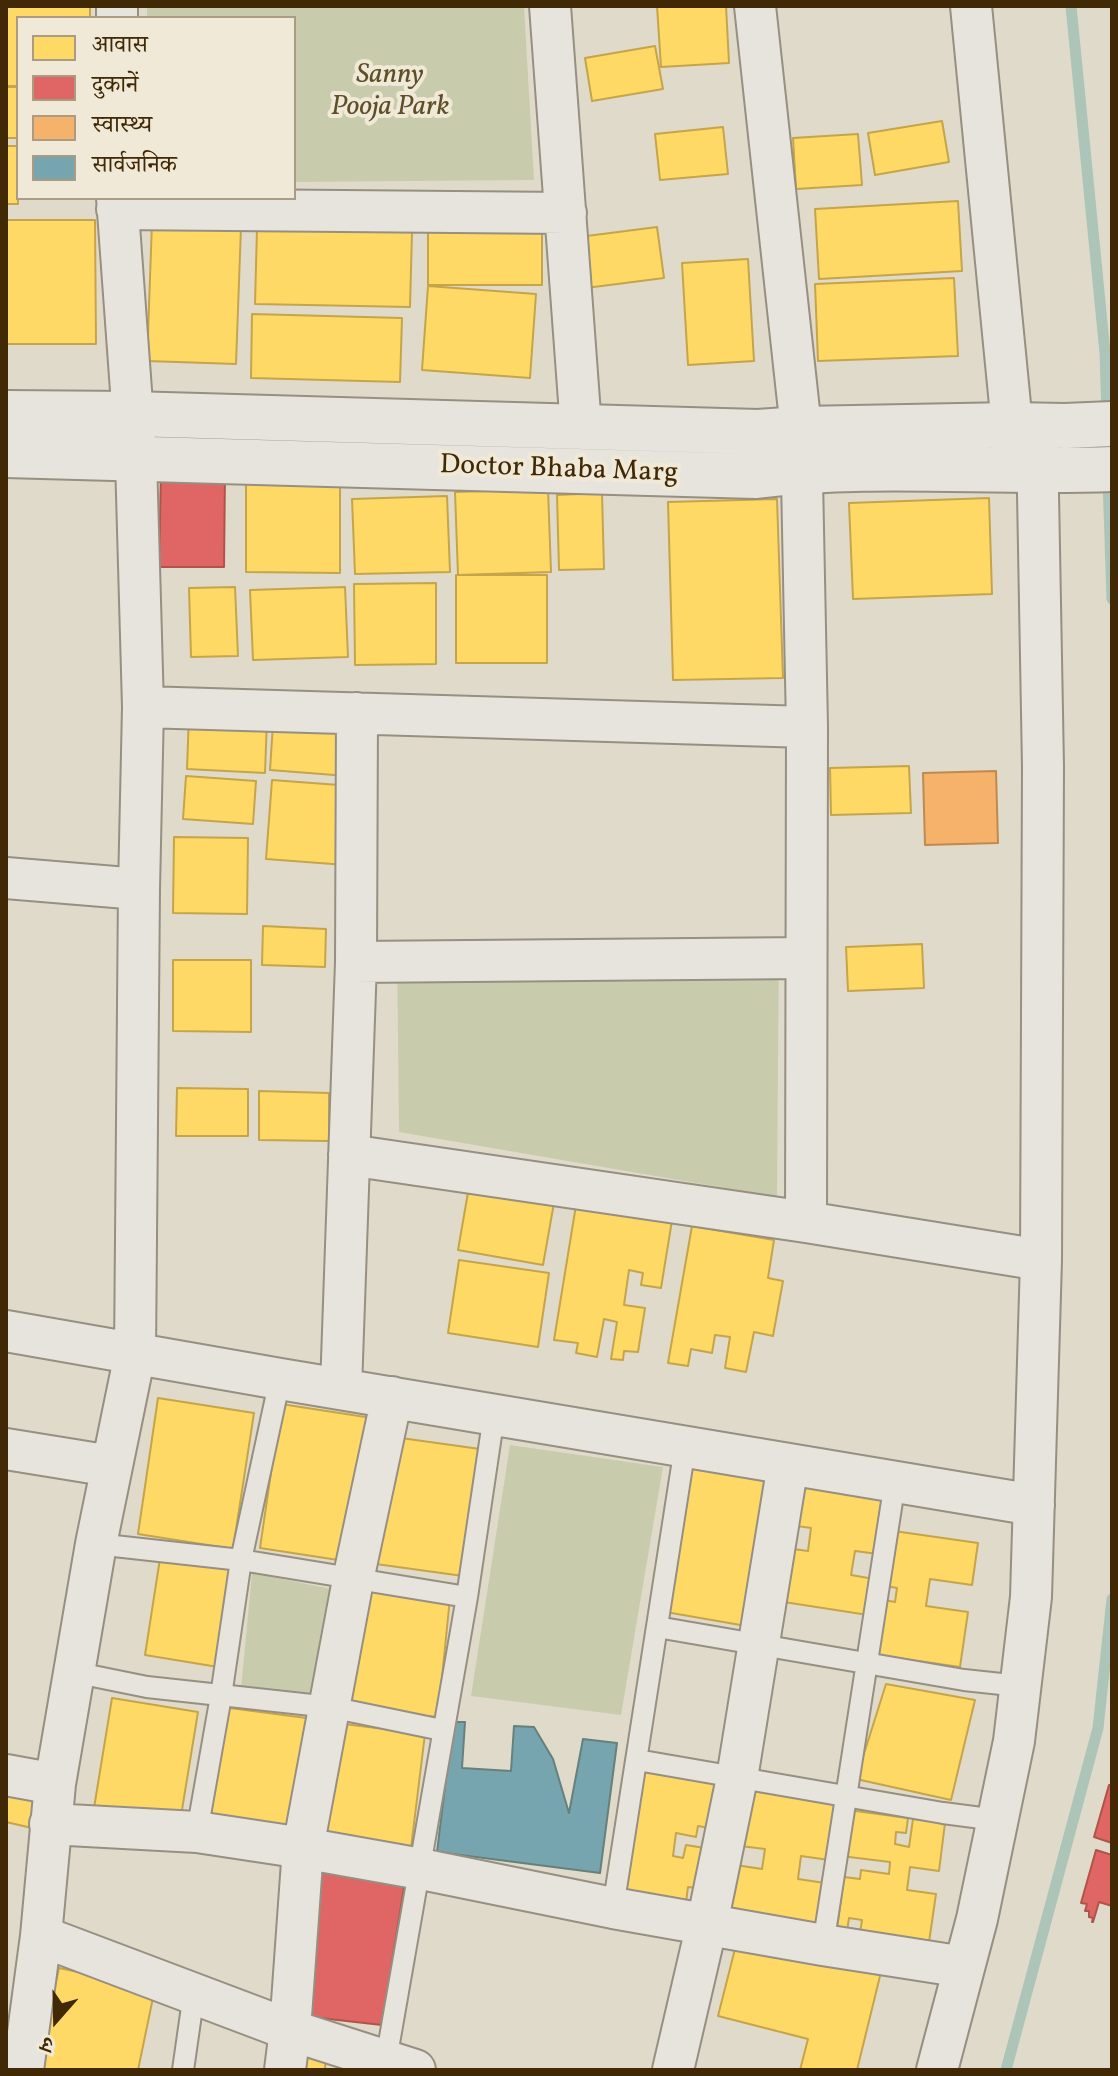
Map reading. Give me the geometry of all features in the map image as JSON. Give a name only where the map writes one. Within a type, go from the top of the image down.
[{"type":"street","points":[[550,6],[581,428]]},
{"type":"street","points":[[755,6],[801,450],[807,727],[806,1222]]},
{"type":"street","points":[[937,2070],[977,1919],[1014,1741],[1031,1597],[1041,1260],[1043,767],[1049,451],[971,6]]},
{"type":"street","points":[[23,2070],[41,1936],[55,1784],[96,1544],[135,1354],[143,707],[136,459],[117,204],[566,213]]},
{"type":"street","name":"Doctor Bhaba Marg","points":[[6,413],[758,432],[801,450],[1049,451],[1112,424]]},
{"type":"street","name":"Doctor Bhaba Marg","points":[[6,455],[756,476],[801,450]]},
{"type":"street","points":[[143,707],[807,727]]},
{"type":"street","points":[[341,1388],[356,962],[357,713]]},
{"type":"street","points":[[6,878],[139,889]]},
{"type":"street","points":[[356,962],[806,958]]},
{"type":"street","points":[[349,1155],[1041,1260]]},
{"type":"street","points":[[6,1331],[1034,1505]]},
{"type":"street","points":[[285,2070],[303,1848],[353,1580],[392,1397]]},
{"type":"street","points":[[6,1449],[111,1466]]},
{"type":"street","points":[[673,2070],[737,1778],[788,1464]]},
{"type":"street","points":[[6,1775],[55,1784]]},
{"type":"street","points":[[50,1824],[197,1832],[303,1848],[613,1908],[964,1967]]},
{"type":"street","points":[[41,1936],[290,2030],[395,2066]]},
{"type":"lane","points":[[197,1832],[241,1560],[280,1379]]},
{"type":"lane","points":[[395,2066],[442,1730],[467,1597],[494,1415]]},
{"type":"lane","points":[[613,1908],[685,1447]]},
{"type":"lane","points":[[823,1945],[895,1482]]},
{"type":"lane","points":[[96,1544],[241,1560],[467,1597]]},
{"type":"lane","points":[[657,1627],[964,1680],[1020,1686]]},
{"type":"lane","points":[[73,1672],[147,1687],[330,1707],[442,1730]]},
{"type":"lane","points":[[637,1760],[997,1820]]},
{"type":"lane","points":[[183,2070],[194,1993]]},
{"type":"green space","name":"Sanny Pooja Park","points":[[147,6],[524,6],[534,180],[296,182],[296,16],[147,16]]},
{"type":"green space","points":[[779,939],[777,1197],[399,1132],[397,949]]},
{"type":"green space","points":[[510,1445],[663,1467],[621,1715],[471,1696]]},
{"type":"green space","points":[[252,1573],[337,1590],[319,1693],[241,1689]]},
{"type":"building: आवास","points":[[6,6],[90,6],[90,16],[16,16],[16,86],[6,86]]},
{"type":"building: आवास","points":[[657,6],[726,6],[729,63],[661,67]]},
{"type":"building: आवास","points":[[655,46],[663,89],[592,101],[585,58]]},
{"type":"building: आवास","points":[[6,87],[16,87],[16,138],[6,138]]},
{"type":"building: आवास","points":[[942,121],[949,162],[875,175],[868,133]]},
{"type":"building: आवास","points":[[723,127],[728,174],[660,180],[655,134]]},
{"type":"building: आवास","points":[[858,134],[862,185],[796,189],[793,138]]},
{"type":"building: आवास","points":[[6,146],[16,146],[18,204],[6,204]]},
{"type":"building: आवास","points":[[958,201],[962,271],[819,279],[815,209]]},
{"type":"building: आवास","points":[[428,219],[542,220],[542,285],[428,285]]},
{"type":"building: आवास","points":[[6,220],[95,220],[96,344],[6,344]]},
{"type":"building: आवास","points":[[152,223],[241,227],[236,364],[147,361]]},
{"type":"building: आवास","points":[[657,227],[664,278],[586,288],[579,237]]},
{"type":"building: आवास","points":[[257,228],[412,232],[410,307],[255,304]]},
{"type":"building: आवास","points":[[748,259],[754,361],[688,365],[682,263]]},
{"type":"building: आवास","points":[[954,278],[958,356],[818,361],[815,284]]},
{"type":"building: आवास","points":[[428,286],[536,294],[530,378],[422,370]]},
{"type":"building: आवास","points":[[252,314],[402,318],[400,382],[251,378]]},
{"type":"building: आवास","points":[[246,477],[340,477],[340,573],[246,572]]},
{"type":"building: आवास","points":[[548,489],[551,572],[458,575],[455,492]]},
{"type":"building: आवास","points":[[602,493],[604,569],[559,570],[557,495]]},
{"type":"building: आवास","points":[[447,496],[450,572],[355,574],[352,499]]},
{"type":"building: आवास","points":[[989,498],[992,594],[853,599],[849,503]]},
{"type":"building: आवास","points":[[777,499],[783,678],[673,680],[668,502]]},
{"type":"building: आवास","points":[[456,575],[547,575],[547,663],[456,663]]},
{"type":"building: आवास","points":[[436,583],[436,664],[355,665],[354,584]]},
{"type":"building: आवास","points":[[235,587],[238,656],[191,657],[189,588]]},
{"type":"building: आवास","points":[[345,587],[348,657],[253,660],[250,590]]},
{"type":"building: आवास","points":[[189,715],[267,719],[265,773],[187,769]]},
{"type":"building: आवास","points":[[273,724],[350,730],[347,776],[270,770]]},
{"type":"building: आवास","points":[[909,766],[911,813],[831,815],[830,768]]},
{"type":"building: आवास","points":[[186,776],[256,781],[253,824],[183,819]]},
{"type":"building: आवास","points":[[272,780],[352,786],[346,865],[266,859]]},
{"type":"building: आवास","points":[[174,837],[248,838],[247,914],[173,913]]},
{"type":"building: आवास","points":[[263,926],[326,929],[325,967],[262,965]]},
{"type":"building: आवास","points":[[922,944],[924,988],[848,991],[846,947]]},
{"type":"building: आवास","points":[[173,960],[251,960],[251,1032],[173,1031]]},
{"type":"building: आवास","points":[[177,1088],[248,1089],[248,1136],[176,1136]]},
{"type":"building: आवास","points":[[259,1091],[329,1093],[329,1141],[259,1140]]},
{"type":"building: आवास","points":[[470,1181],[555,1197],[543,1265],[458,1250]]},
{"type":"building: आवास","points":[[578,1193],[674,1208],[661,1288],[641,1285],[643,1273],[629,1270],[624,1305],[645,1308],[638,1352],[624,1351],[623,1360],[611,1359],[617,1322],[604,1319],[597,1357],[576,1353],[578,1343],[554,1340]]},
{"type":"building: आवास","points":[[692,1226],[774,1240],[768,1278],[783,1281],[773,1336],[754,1332],[746,1372],[725,1368],[730,1337],[715,1335],[712,1353],[691,1349],[688,1366],[668,1363]]},
{"type":"building: आवास","points":[[459,1260],[549,1273],[538,1347],[448,1333]]},
{"type":"building: आवास","points":[[158,1398],[254,1413],[233,1549],[138,1534]]},
{"type":"building: आवास","points":[[281,1404],[372,1418],[351,1562],[260,1548]]},
{"type":"building: आवास","points":[[394,1437],[480,1449],[463,1576],[376,1564]]},
{"type":"building: आवास","points":[[686,1463],[778,1480],[752,1627],[660,1611]]},
{"type":"building: आवास","points":[[789,1480],[886,1495],[878,1554],[855,1551],[851,1575],[874,1579],[868,1615],[771,1600],[779,1547],[808,1551],[811,1528],[783,1524]]},
{"type":"building: आवास","points":[[894,1531],[978,1543],[972,1585],[930,1579],[926,1606],[968,1612],[960,1667],[876,1655],[884,1600],[895,1602],[897,1588],[886,1586]]},
{"type":"building: आवास","points":[[161,1552],[234,1564],[218,1667],[145,1655]]},
{"type":"building: आवास","points":[[360,1589],[450,1598],[438,1717],[348,1709]]},
{"type":"building: आवास","points":[[886,1684],[975,1700],[951,1800],[856,1779]]},
{"type":"building: आवास","points":[[112,1698],[198,1712],[180,1822],[94,1808]]},
{"type":"building: आवास","points":[[222,1707],[314,1719],[299,1836],[207,1823]]},
{"type":"building: आवास","points":[[336,1723],[425,1734],[411,1848],[323,1837]]},
{"type":"building: आवास","points":[[644,1766],[729,1780],[721,1830],[698,1826],[696,1837],[676,1833],[673,1856],[683,1858],[686,1845],[717,1850],[711,1890],[688,1887],[686,1902],[622,1901]]},
{"type":"building: आवास","points":[[6,1778],[41,1785],[32,1828],[6,1822]]},
{"type":"building: आवास","points":[[740,1789],[837,1804],[829,1860],[801,1856],[798,1879],[825,1883],[819,1927],[722,1913],[729,1864],[762,1869],[765,1849],[732,1845]]},
{"type":"building: आवास","points":[[848,1810],[908,1818],[906,1833],[896,1832],[895,1844],[909,1847],[913,1819],[945,1823],[939,1871],[910,1867],[907,1890],[936,1894],[929,1942],[860,1933],[862,1920],[849,1918],[847,1931],[837,1929],[844,1877],[860,1879],[861,1870],[889,1874],[890,1862],[841,1856]]},
{"type":"building: आवास","points":[[738,1937],[881,1972],[857,2070],[800,2070],[808,2039],[718,2016]]},
{"type":"building: आवास","points":[[59,1968],[155,1988],[138,2070],[37,2070]]},
{"type":"building: आवास","points":[[304,2047],[326,2053],[325,2070],[299,2070]]},
{"type":"building: दुकानें","points":[[161,470],[225,472],[224,567],[159,567]]},
{"type":"building: दुकानें","points":[[1109,1785],[1112,1785],[1112,1843],[1094,1837]]},
{"type":"building: दुकानें","points":[[1096,1850],[1112,1855],[1112,1906],[1099,1902],[1092,1922],[1089,1911],[1085,1911],[1087,1904],[1081,1903]]},
{"type":"building: दुकानें","points":[[319,1868],[405,1881],[382,2025],[302,2016]]},
{"type":"building: स्वास्थ्य","points":[[996,771],[998,843],[925,845],[923,773]]},
{"type":"building: सार्वजनिक","points":[[453,1722],[465,1722],[462,1768],[511,1771],[514,1726],[534,1727],[553,1759],[569,1813],[583,1739],[617,1743],[600,1873],[437,1852]]},
{"type":"waterway","points":[[1071,6],[1105,353],[1107,414]]},
{"type":"waterway","points":[[1108,479],[1112,599]]},
{"type":"waterway","points":[[1006,2070],[1098,1728],[1112,1599]]}]
